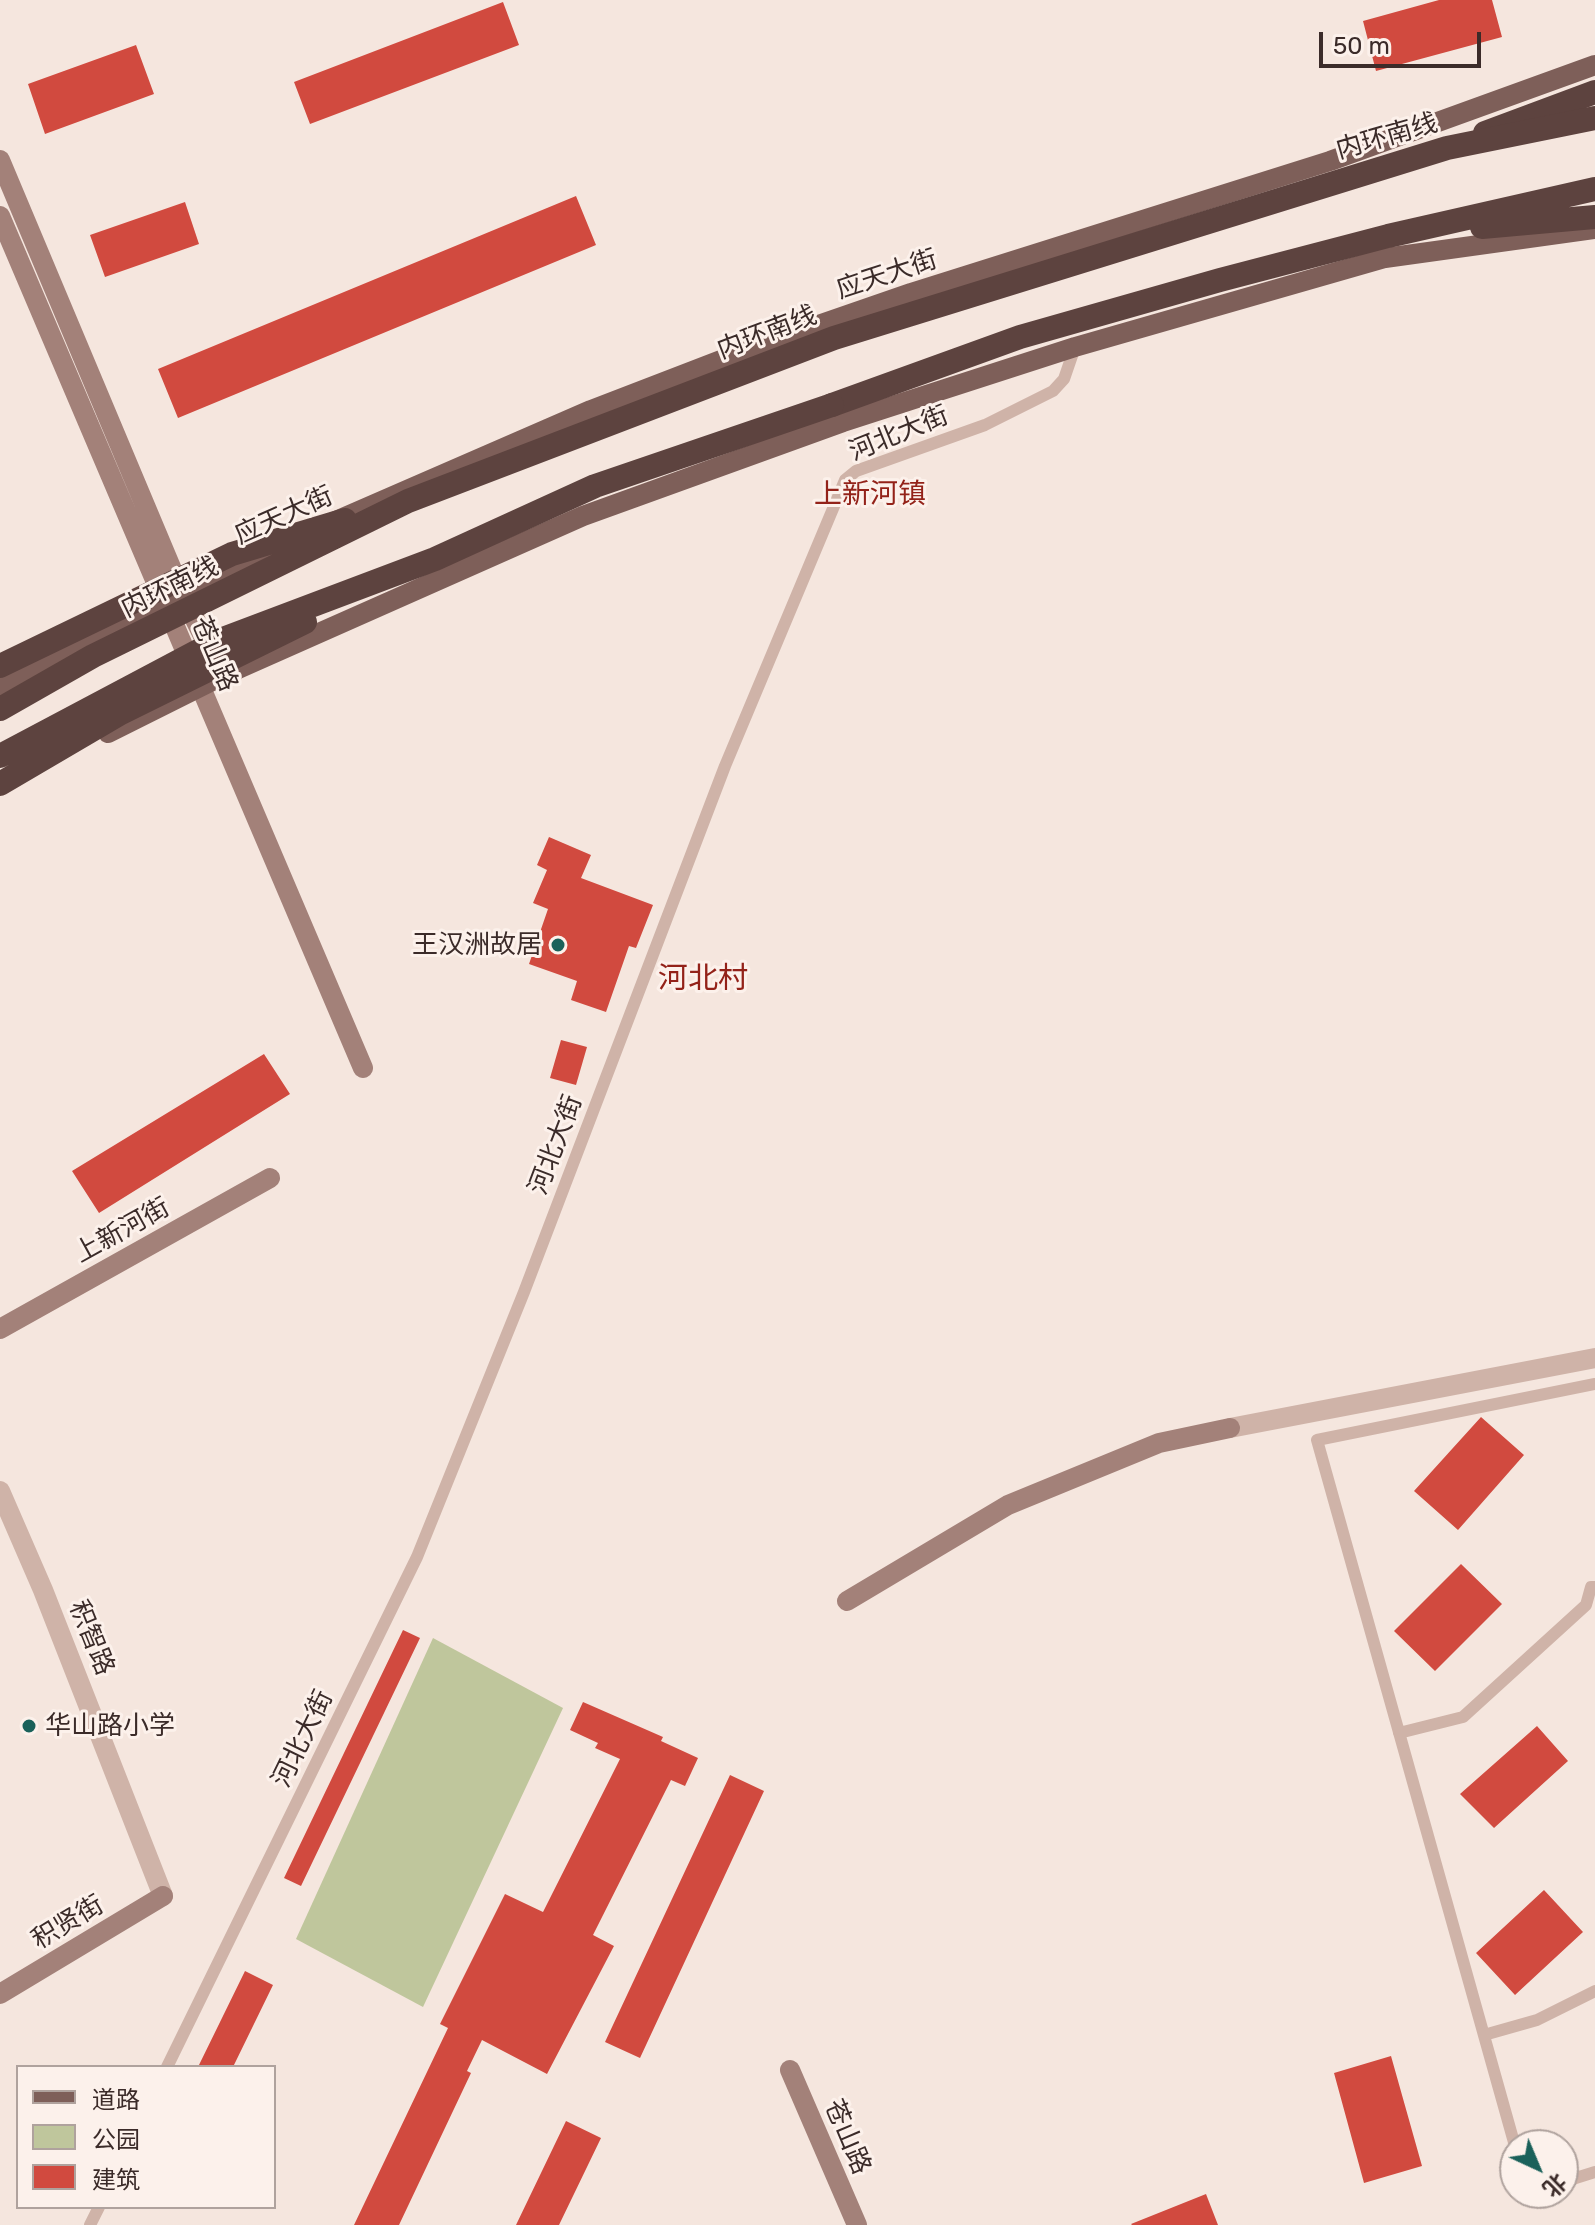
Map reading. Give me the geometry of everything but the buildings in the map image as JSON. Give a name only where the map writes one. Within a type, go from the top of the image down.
[{"type":"highway","points":[[1447,148],[1595,92]]},
{"type":"highway","name":"内环南线","points":[[0,709],[93,656],[408,501],[834,338],[1447,148],[1595,118]]},
{"type":"highway","points":[[0,784],[121,713],[435,559],[595,486],[1020,337],[1388,236],[1595,189]]},
{"type":"highway","points":[[1388,236],[1595,217]]},
{"type":"highway","points":[[0,666],[232,554],[408,501]]},
{"type":"highway","points":[[0,756],[215,642],[435,559]]},
{"type":"main road","name":"应天大街","points":[[0,688],[181,591],[591,410],[752,348],[911,293],[1330,161],[1595,65]]},
{"type":"main road","points":[[0,784],[222,676],[583,516],[843,422],[1075,347],[1385,258],[1595,229]]},
{"type":"street","name":"苍山路","points":[[0,160],[181,591],[222,676]]},
{"type":"street","name":"苍山路","points":[[0,216],[363,1068]]},
{"type":"street","name":"上新河街","points":[[0,1329],[270,1178]]},
{"type":"street","points":[[847,1601],[1008,1505],[1159,1443],[1595,1358]]},
{"type":"street","name":"积智路","points":[[0,1491],[49,1604],[163,1896]]},
{"type":"street","name":"积贤街","points":[[0,1994],[163,1896]]},
{"type":"street","name":"苍山路","points":[[790,2070],[857,2225]]},
{"type":"lane","name":"河北大街","points":[[168,2065],[417,1557],[524,1292],[725,766],[845,480],[856,471],[985,425],[1053,391],[1064,379],[1075,347]]},
{"type":"lane","points":[[1510,2129],[1317,1440],[1595,1384]]},
{"type":"lane","points":[[1399,1733],[1463,1717],[1591,1607],[1591,1587],[1595,1587]]},
{"type":"lane","points":[[1484,2035],[1537,2020],[1595,1991]]},
{"type":"green space","points":[[433,1638],[563,1708],[423,2007],[296,1939]]},
{"type":"place","name":"王汉洲故居","points":[[558,945]]},
{"type":"place","name":"华山路小学","points":[[29,1726]]},
{"type":"district","name":"上新河镇","points":[[870,495]]},
{"type":"district","name":"河北村","points":[[703,979]]}]
